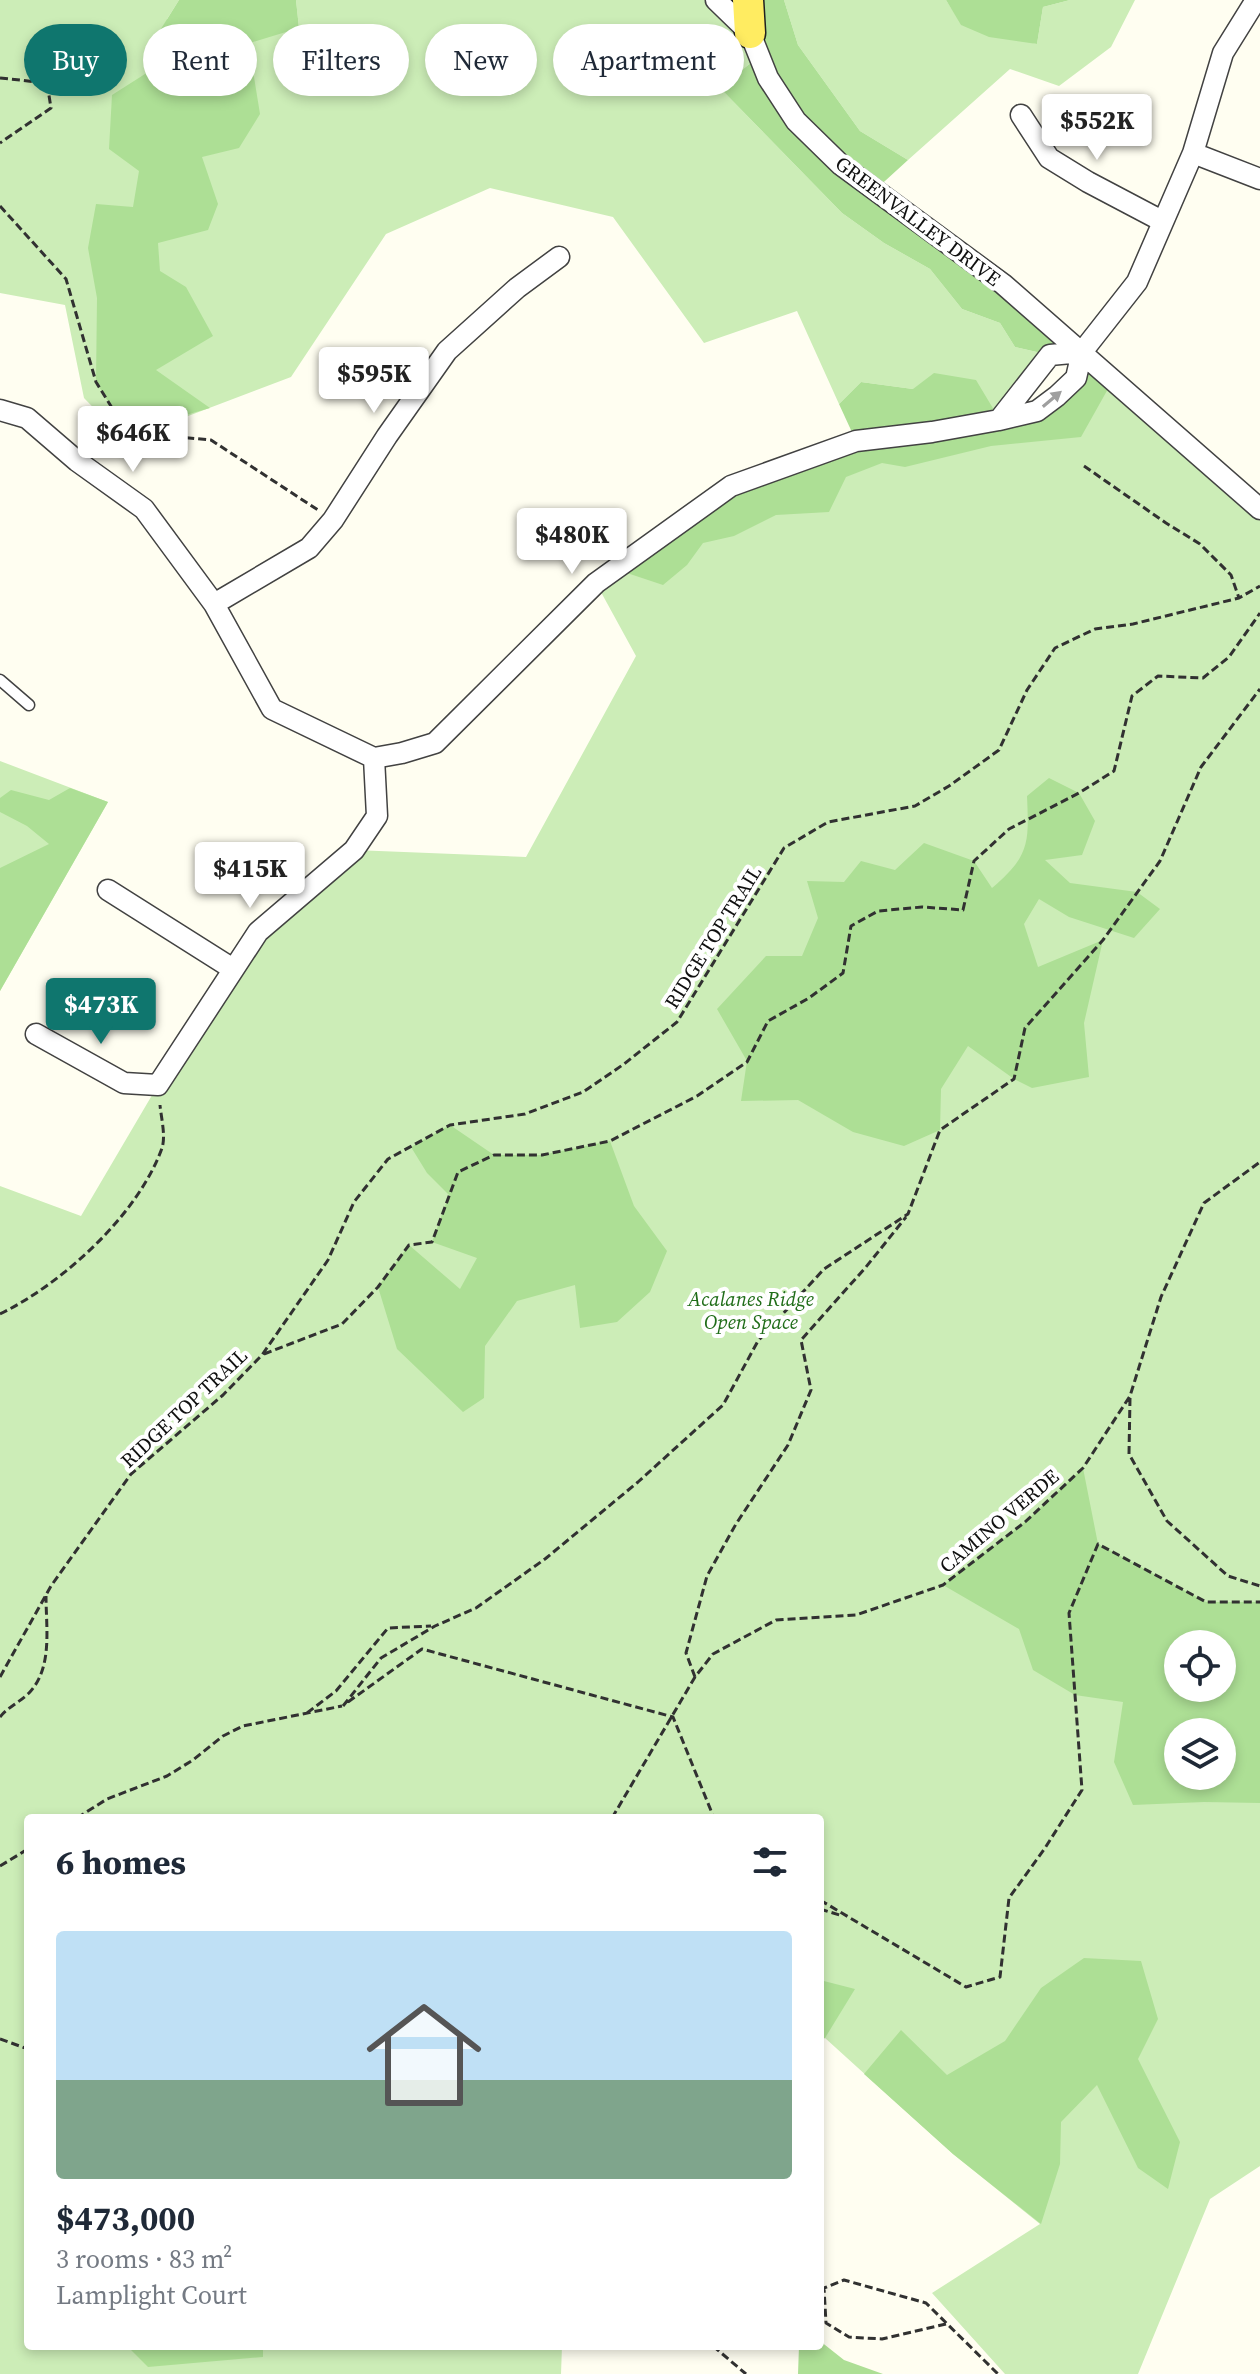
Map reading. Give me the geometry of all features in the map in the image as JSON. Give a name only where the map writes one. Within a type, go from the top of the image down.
[{"type":"main road","points":[[748,0],[750,33]]},
{"type":"street","name":"GREENVALLEY DRIVE","points":[[716,0],[750,33]]},
{"type":"street","name":"GREENVALLEY DRIVE","points":[[738,0],[768,78],[796,121],[841,165],[1003,284],[1260,509]]},
{"type":"street","points":[[0,410],[27,418],[77,461],[144,509],[214,604],[272,709],[374,758],[435,743],[596,583],[731,486],[856,441],[999,420],[1037,411],[1057,396],[1076,378],[1082,352],[1137,282],[1193,153],[1223,53],[1253,1]]},
{"type":"street","points":[[1021,115],[1049,158],[1162,221]]},
{"type":"street","points":[[1193,153],[1260,179]]},
{"type":"street","points":[[214,604],[309,548],[333,520],[447,351],[517,288],[559,257]]},
{"type":"street","points":[[999,420],[1050,355],[1082,352]]},
{"type":"street","points":[[36,1034],[124,1083],[158,1085],[258,932],[354,850],[362,839],[377,816],[374,758]]},
{"type":"street","points":[[108,890],[233,969]]},
{"type":"lane","points":[[0,680],[29,705]]},
{"type":"path","points":[[0,78],[47,83],[51,108],[0,143]]},
{"type":"path","points":[[0,206],[66,279],[96,382],[127,432],[211,440],[333,520]]},
{"type":"path","points":[[1084,466],[1200,544],[1231,575],[1239,598]]},
{"type":"path","name":"RIDGE TOP TRAIL","points":[[0,1677],[46,1595],[131,1474],[223,1395],[262,1355],[328,1260],[354,1202],[388,1159],[450,1125],[525,1114],[583,1092],[624,1064],[677,1022],[784,848],[828,822],[915,806],[999,750],[1027,690],[1055,648],[1095,629],[1133,624],[1239,598],[1260,586]]},
{"type":"path","points":[[262,1355],[342,1324],[378,1287],[409,1245],[432,1242],[458,1172],[494,1155],[542,1155],[610,1141],[697,1096],[747,1062],[768,1021],[809,998],[843,973],[851,926],[878,911],[922,907],[963,910],[974,861],[1009,829],[1114,771],[1132,696],[1158,676],[1203,678],[1229,657],[1260,613]]},
{"type":"path","points":[[695,1677],[686,1653],[707,1576],[736,1524],[788,1445],[811,1390],[801,1340],[908,1214],[940,1130],[1014,1079],[1025,1028],[1103,940],[1160,861],[1201,767],[1260,689]]},
{"type":"path","points":[[0,1314],[77,1264],[131,1207],[163,1145],[158,1085]]},
{"type":"path","name":"CAMINO VERDE","points":[[614,1814],[695,1677],[713,1654],[776,1620],[856,1615],[943,1585],[1025,1522],[1083,1468],[1130,1396],[1161,1297],[1204,1203],[1260,1162]]},
{"type":"path","points":[[343,1706],[381,1658],[435,1626],[476,1608],[545,1559],[638,1482],[723,1405],[758,1341],[824,1269],[908,1214]]},
{"type":"path","name":"CAMINO VERDE","points":[[1130,1396],[1129,1454],[1167,1521],[1228,1576],[1260,1586]]},
{"type":"path","points":[[824,1902],[966,1987],[1000,1977],[1009,1898],[1082,1790],[1069,1613],[1098,1544],[1206,1602],[1260,1602]]},
{"type":"path","points":[[0,1717],[29,1693],[40,1678],[45,1660],[46,1595]]},
{"type":"path","points":[[305,1714],[336,1691],[388,1628],[435,1626]]},
{"type":"path","points":[[83,1814],[107,1799],[167,1776],[223,1736],[243,1726],[343,1706],[422,1649],[673,1717],[712,1814]]},
{"type":"path","points":[[0,1866],[24,1851]]},
{"type":"path","points":[[824,1910],[851,1919]]},
{"type":"path","points":[[0,2039],[24,2048]]},
{"type":"path","points":[[946,2324],[882,2339],[849,2337],[826,2323],[824,2288],[844,2280],[926,2303],[998,2374]]},
{"type":"path","points":[[718,2350],[746,2374]]},
{"type":"green space","name":"Acalanes Ridge Open Space","points":[[0,0],[179,0],[167,19],[240,24],[143,24],[143,96],[257,96],[257,25],[273,26],[273,96],[409,96],[409,24],[299,24],[296,0],[716,0],[734,24],[553,24],[553,96],[728,96],[842,213],[884,243],[930,269],[962,309],[1000,323],[1015,347],[1050,355],[1000,419],[1057,396],[1082,352],[1260,509],[1260,2166],[1210,2199],[1138,2374],[1005,2374],[932,2293],[1040,2224],[953,2154],[824,2038],[824,1814],[24,1814],[24,2350],[562,2350],[561,2374],[0,2374],[0,1186],[81,1216],[158,1085],[258,932],[354,850],[526,857],[636,656],[596,583],[856,441],[913,389],[861,382],[839,404],[797,311],[704,343],[613,217],[490,188],[386,234],[291,377],[125,440],[84,398],[65,305],[0,293]]},
{"type":"green space","points":[[179,0],[296,0],[299,24],[273,24],[273,36],[257,41],[257,24],[164,24]]},
{"type":"green space","points":[[748,0],[784,0],[798,45],[860,131],[908,160],[874,191],[1003,284],[1113,380],[1081,437],[991,446],[905,467],[882,463],[846,477],[829,512],[776,515],[734,536],[703,543],[687,565],[663,585],[615,569],[731,486],[856,441],[839,404],[861,382],[913,389],[934,373],[976,380],[1000,420],[1038,411],[1057,396],[1076,378],[1081,353],[1050,355],[1015,347],[1000,323],[962,309],[930,269],[884,243],[842,213],[728,96],[744,96],[744,68],[758,57],[750,33]]},
{"type":"green space","points":[[784,0],[946,0],[962,25],[1037,44],[1043,7],[1070,0],[1135,0],[1111,47],[1059,86],[1010,69],[908,160],[860,131],[798,45]]},
{"type":"green space","points":[[946,0],[1070,0],[1043,7],[1037,44],[989,37],[961,25]]},
{"type":"green space","name":"Acalanes Ridge Open Space","points":[[744,38],[758,57],[744,68]]},
{"type":"green space","points":[[143,75],[143,96],[257,96],[260,114],[239,148],[202,157],[218,204],[208,230],[158,243],[160,271],[186,287],[213,336],[156,370],[210,408],[127,432],[96,382],[97,298],[88,248],[96,204],[133,207],[139,171],[109,149],[112,96],[127,96],[127,85]]},
{"type":"green space","points":[[0,761],[108,802],[0,991]]},
{"type":"green space","points":[[1049,778],[1079,793],[1095,821],[1082,855],[1045,860],[1070,883],[1137,892],[1160,909],[1134,938],[1069,917],[1039,899],[1024,924],[1038,967],[1103,940],[1084,1023],[1089,1077],[1032,1088],[968,1046],[941,1089],[940,1130],[904,1146],[853,1132],[798,1100],[741,1101],[747,1061],[717,1009],[766,956],[802,956],[818,918],[807,881],[844,882],[861,861],[895,870],[924,843],[974,861],[992,888],[1014,867],[1024,847],[1028,825],[1027,796]]},
{"type":"green space","points":[[70,788],[108,802],[0,991],[0,868],[49,844],[27,826],[0,812],[0,798],[11,790],[49,800]]},
{"type":"green space","points":[[450,1125],[494,1155],[542,1155],[610,1141],[634,1206],[667,1251],[650,1292],[617,1322],[580,1328],[575,1285],[517,1301],[485,1346],[484,1398],[463,1412],[397,1349],[378,1287],[409,1245],[460,1289],[477,1258],[432,1242],[449,1195],[427,1173],[411,1147]]},
{"type":"green space","points":[[1083,1468],[1098,1544],[1206,1602],[1260,1602],[1260,1803],[1133,1805],[1114,1762],[1123,1702],[1075,1695],[1033,1670],[1019,1629],[943,1585],[1025,1522]]},
{"type":"green space","points":[[1084,1958],[1141,1961],[1158,2019],[1138,2059],[1180,2142],[1168,2189],[1138,2168],[1097,2085],[1061,2122],[1060,2164],[1041,2224],[953,2154],[864,2074],[901,2030],[947,2075],[1005,2041],[1041,1988]]},
{"type":"green space","points":[[824,1981],[855,1989],[825,2038]]},
{"type":"green space","points":[[824,2344],[844,2360],[883,2374],[798,2374],[799,2350],[824,2350]]},
{"type":"green space","points":[[131,2350],[263,2350],[263,2357],[148,2367]]}]
